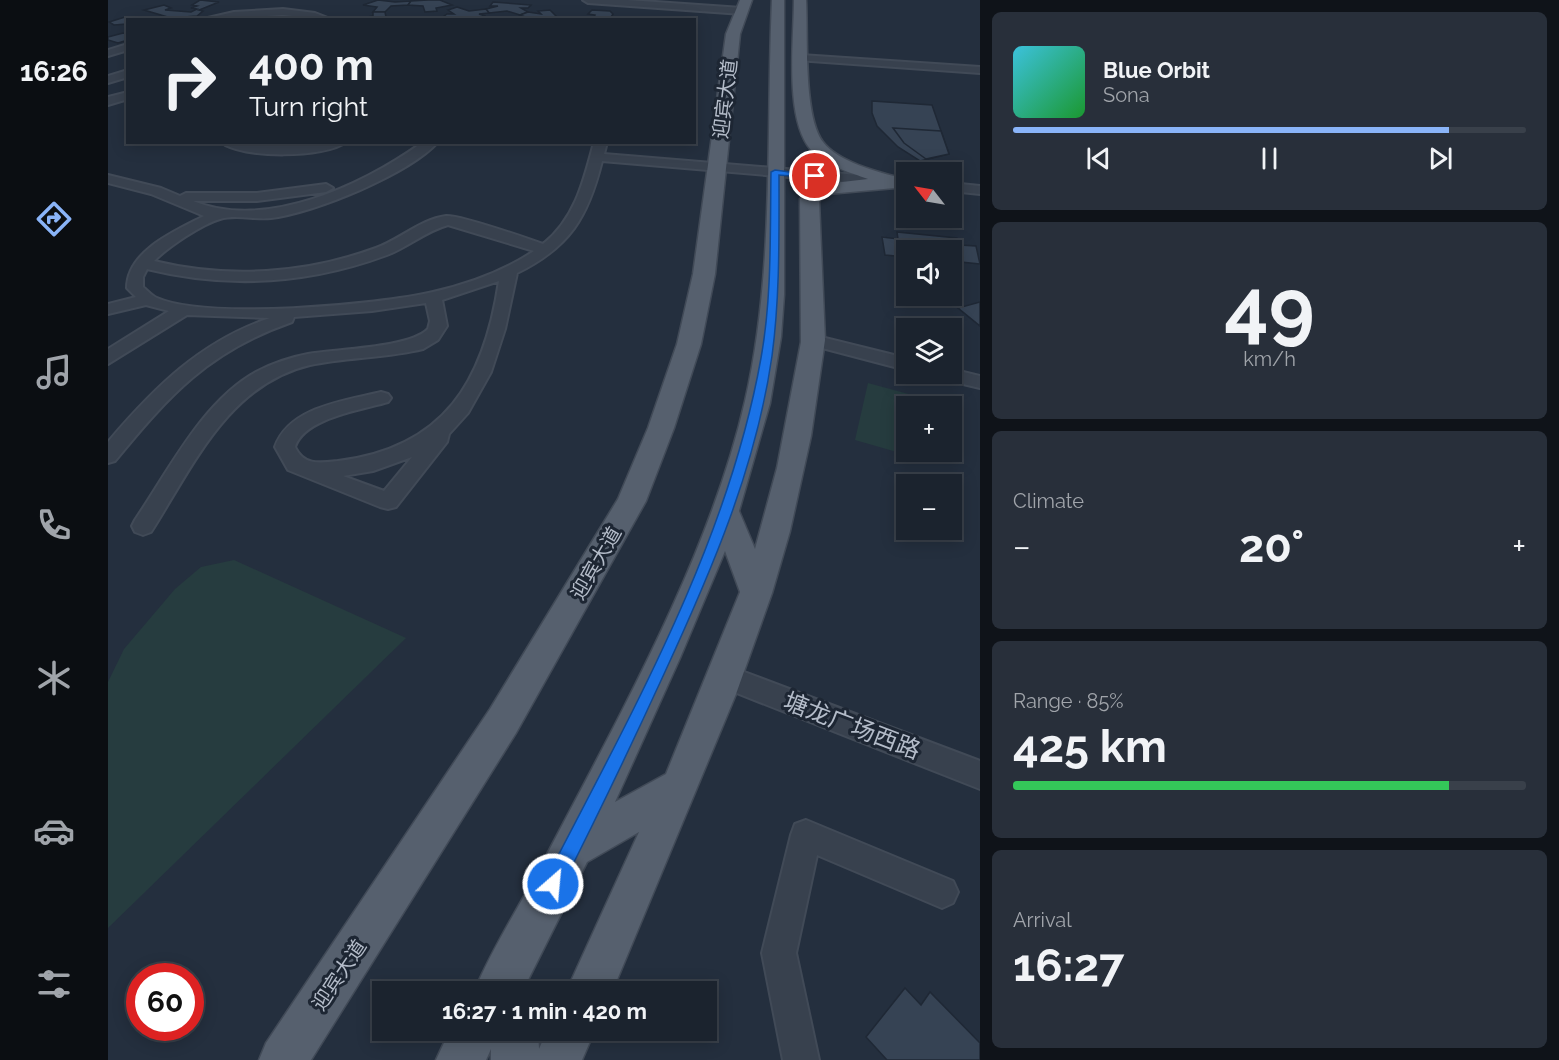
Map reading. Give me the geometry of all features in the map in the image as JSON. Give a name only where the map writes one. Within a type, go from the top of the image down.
[{"type":"main road","points":[[510,979],[678,629],[726,514],[746,448],[766,357],[772,306],[778,0]]},
{"type":"main road","points":[[800,0],[801,57],[807,122],[811,139],[828,155],[896,181]]},
{"type":"main road","name":"迎宾大道","points":[[283,1060],[386,905],[503,721],[632,501],[661,428],[689,344],[704,274],[733,34],[744,6]]},
{"type":"main road","points":[[775,96],[807,122]]},
{"type":"main road","points":[[774,227],[824,189],[896,183]]},
{"type":"main road","points":[[594,981],[679,788],[756,592],[793,457],[812,340],[813,287],[809,199]]},
{"type":"main road","points":[[772,306],[812,340]]},
{"type":"main road","points":[[726,514],[756,592]]},
{"type":"main road","points":[[572,848],[679,788]]},
{"type":"main road","points":[[460,1060],[470,1041]]},
{"type":"main road","points":[[515,1041],[515,1060]]},
{"type":"main road","points":[[558,1060],[567,1041]]},
{"type":"street","points":[[588,0],[744,6]]},
{"type":"street","points":[[206,18],[224,6]]},
{"type":"street","points":[[211,18],[237,14],[277,13],[314,18]]},
{"type":"street","points":[[108,53],[126,48]]},
{"type":"street","points":[[801,57],[980,70]]},
{"type":"street","points":[[108,80],[126,74]]},
{"type":"street","points":[[108,101],[126,96]]},
{"type":"street","points":[[238,144],[273,150],[328,144]]},
{"type":"street","points":[[108,179],[166,195],[197,209],[218,214],[250,216],[291,211],[325,199],[401,164],[429,144]]},
{"type":"street","points":[[218,214],[173,240],[143,263],[136,274],[134,286],[138,294],[146,300],[183,310],[214,313],[310,311],[390,305],[433,298],[509,270],[563,235],[573,222],[599,150],[717,167],[896,183]]},
{"type":"street","points":[[166,195],[257,197],[328,188],[372,177]]},
{"type":"street","points":[[962,188],[980,190]]},
{"type":"street","points":[[143,263],[191,274],[219,277],[300,273],[368,257],[415,237],[437,222],[449,220],[544,249]]},
{"type":"street","points":[[381,398],[305,421],[293,430],[287,441],[286,452],[292,462],[303,469],[388,501],[453,419],[470,391],[495,338],[509,270]]},
{"type":"street","points":[[143,526],[218,412],[231,398],[266,375],[306,360],[417,345],[430,338],[439,329],[441,320],[433,298]]},
{"type":"street","points":[[108,309],[146,300]]},
{"type":"street","points":[[108,358],[130,341],[183,310]]},
{"type":"street","points":[[108,456],[166,386],[190,366],[247,332],[310,311]]},
{"type":"street","points":[[812,340],[896,361]]},
{"type":"street","points":[[962,378],[980,382]]},
{"type":"street","points":[[303,469],[341,469],[388,459],[414,448],[453,419]]},
{"type":"street","name":"塘龙广场西路","points":[[723,676],[980,775]]},
{"type":"street","points":[[801,1060],[788,1006],[779,953],[806,835],[942,892]]},
{"type":"green space","points":[[868,383],[916,396],[896,396],[896,452],[855,440]]},
{"type":"green space","points":[[234,560],[406,638],[108,928],[108,682],[124,649],[175,589],[201,567]]},
{"type":"building","points":[[200,0],[219,2],[199,10],[203,11],[197,16],[171,18],[144,10],[164,5],[171,8],[165,10],[191,12],[197,9],[191,8],[197,6],[192,5]]},
{"type":"building","points":[[378,0],[411,1],[408,5],[391,6],[385,12],[373,12],[377,7],[363,5]]},
{"type":"building","points":[[440,0],[452,5],[436,8],[437,11],[425,12],[423,6],[408,5],[411,1]]},
{"type":"building","points":[[493,2],[531,5],[528,8],[521,8],[528,12],[520,15],[507,11],[489,13],[486,9],[498,6],[490,6]]},
{"type":"building","points":[[457,7],[469,11],[486,9],[489,13],[479,14],[485,16],[484,18],[443,17],[447,14],[454,14],[448,10]]},
{"type":"building","points":[[550,10],[558,18],[528,18],[520,15],[528,12],[541,14],[538,11]]},
{"type":"building","points":[[592,10],[610,11],[613,14],[610,18],[595,18],[595,15],[588,14]]},
{"type":"building","points":[[373,12],[385,12],[386,17],[394,18],[362,18],[373,16]]},
{"type":"building","points":[[125,17],[130,18],[126,18],[126,24],[114,25],[109,22]]},
{"type":"building","points":[[126,34],[126,41],[118,43],[108,40],[108,37]]},
{"type":"building","points":[[872,101],[932,105],[949,154],[920,161],[898,147],[877,126],[872,113]]},
{"type":"building","points":[[893,128],[941,131],[949,154],[926,159],[904,143]]},
{"type":"building","points":[[897,232],[957,238],[958,240],[896,240],[896,256],[885,255],[882,237],[898,239]]},
{"type":"building","points":[[962,245],[976,246],[980,264],[962,262]]},
{"type":"building","points":[[980,302],[980,326],[958,308]]},
{"type":"building","points":[[905,988],[921,1005],[930,992],[980,1043],[980,1060],[887,1060],[866,1037]]},
{"type":"route","points":[[553,884],[609,775],[678,629],[726,514],[746,448],[766,357],[774,282],[775,172],[815,176]]}]
